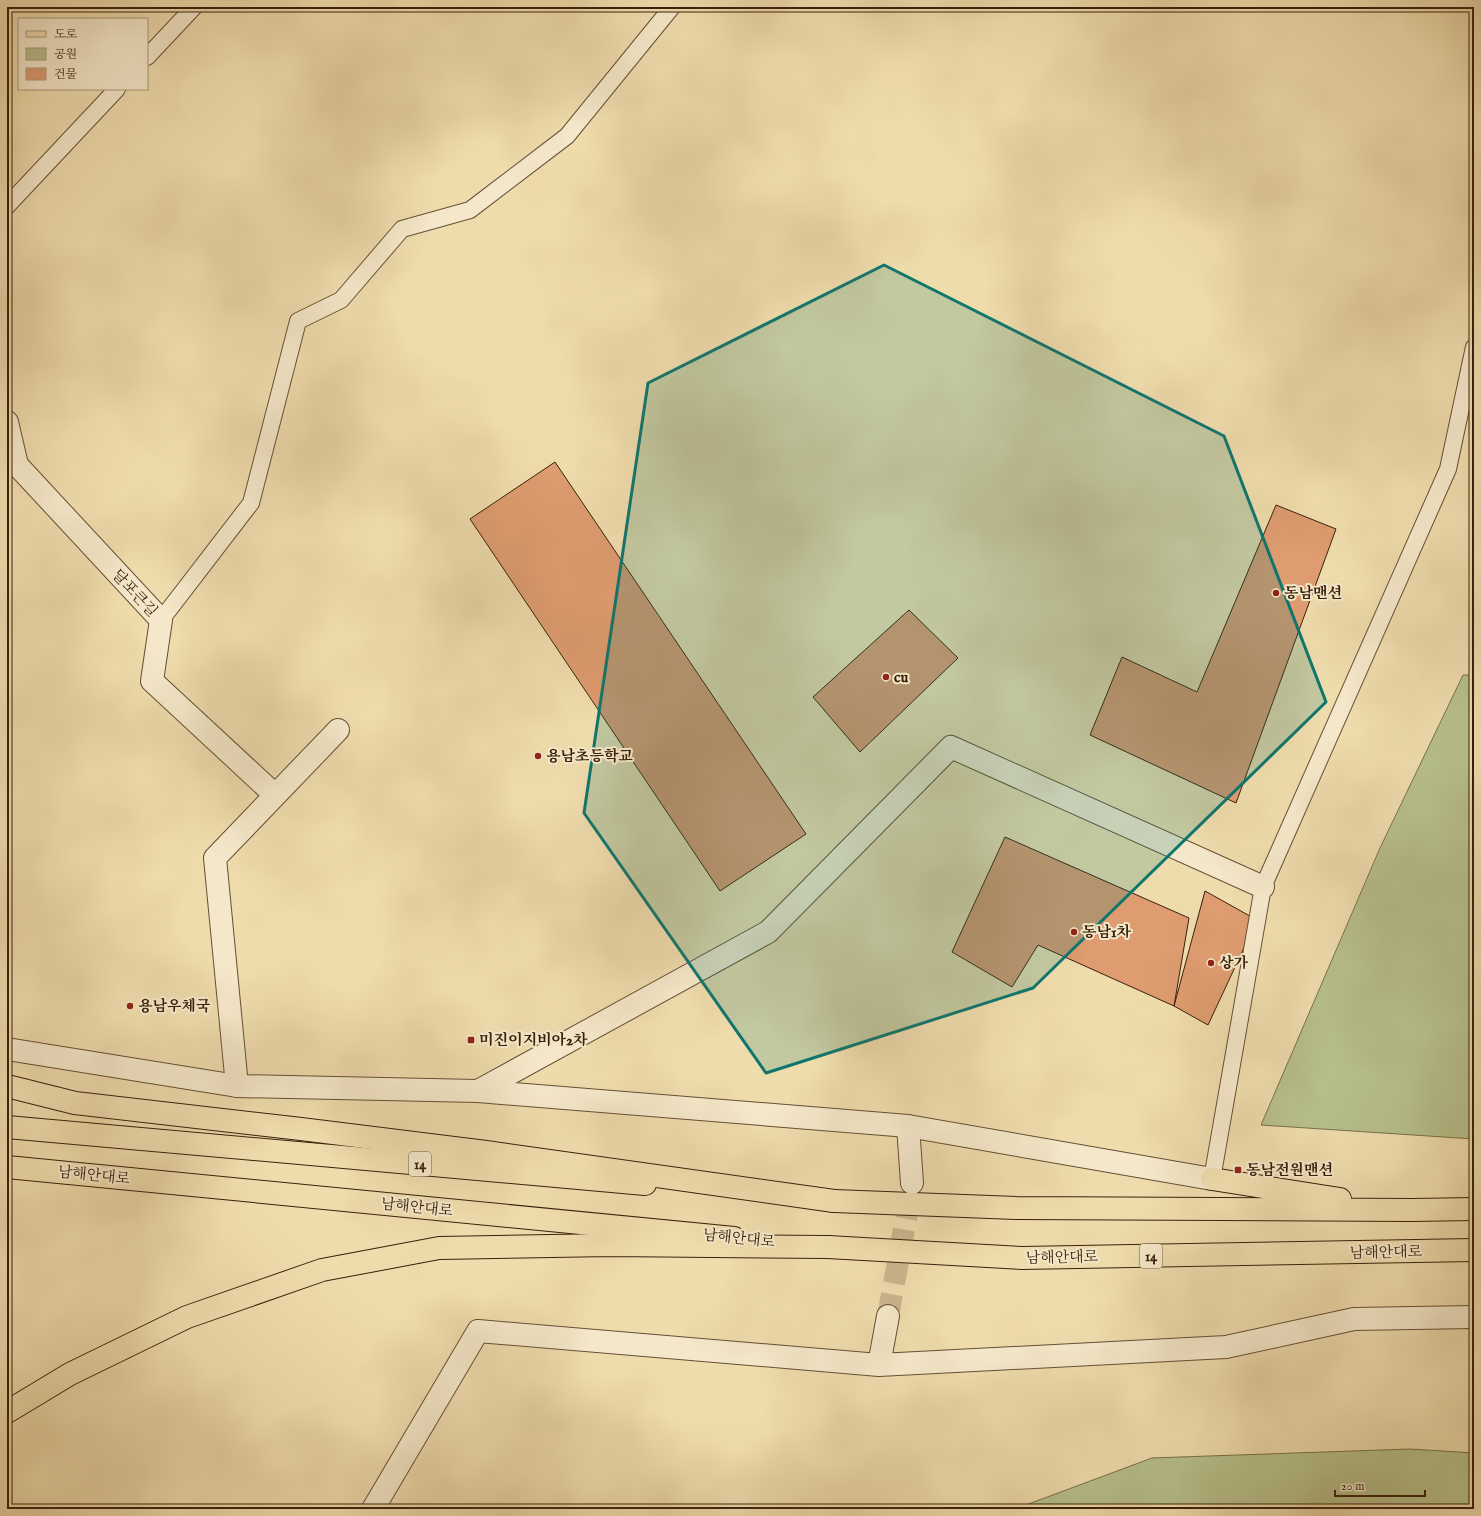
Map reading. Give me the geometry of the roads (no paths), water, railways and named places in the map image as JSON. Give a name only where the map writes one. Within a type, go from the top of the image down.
[{"type":"main road","points":[[7,1086],[75,1103],[471,1150],[834,1201]]},
{"type":"main road","name":"14","points":[[7,1127],[834,1201],[1016,1208],[1474,1209]]},
{"type":"main road","name":"남해안대로","points":[[7,1167],[828,1247],[1022,1258],[1474,1250]]},
{"type":"main road","points":[[1212,1179],[1412,1210]]},
{"type":"main road","points":[[7,1412],[70,1374],[187,1316],[322,1270],[439,1248],[610,1245],[828,1247]]},
{"type":"street","name":"달포큰길","points":[[7,422],[17,466],[161,620],[152,681],[275,795]]},
{"type":"street","points":[[237,1086],[215,858],[338,730]]},
{"type":"street","points":[[478,1091],[768,932],[951,747],[1263,887]]},
{"type":"street","points":[[7,1049],[237,1086],[478,1091],[908,1126],[1212,1179]]},
{"type":"street","points":[[908,1126],[912,1183]]},
{"type":"street","points":[[879,1365],[888,1316]]},
{"type":"street","points":[[373,1509],[478,1331],[879,1365],[1226,1347],[1354,1319],[1474,1317]]},
{"type":"lane","points":[[148,56],[194,7]]},
{"type":"lane","points":[[161,620],[251,503],[298,321],[341,300],[402,229],[470,210],[567,136],[672,7]]},
{"type":"lane","points":[[7,206],[116,90]]},
{"type":"lane","points":[[1212,1179],[1263,887],[1448,469],[1474,347]]},
{"type":"tunnel","points":[[888,1316],[912,1186]]},
{"type":"place","name":"동남맨션","points":[[1276,593]]},
{"type":"place","name":"cu","points":[[886,677]]},
{"type":"place","name":"용남초등학교","points":[[538,756]]},
{"type":"place","name":"동남1차","points":[[1074,932]]},
{"type":"place","name":"상가","points":[[1211,963]]},
{"type":"place","name":"용남우체국","points":[[130,1006]]},
{"type":"place","name":"미진이지비아2차","points":[[471,1040]]},
{"type":"place","name":"동남전원맨션","points":[[1238,1170]]}]
